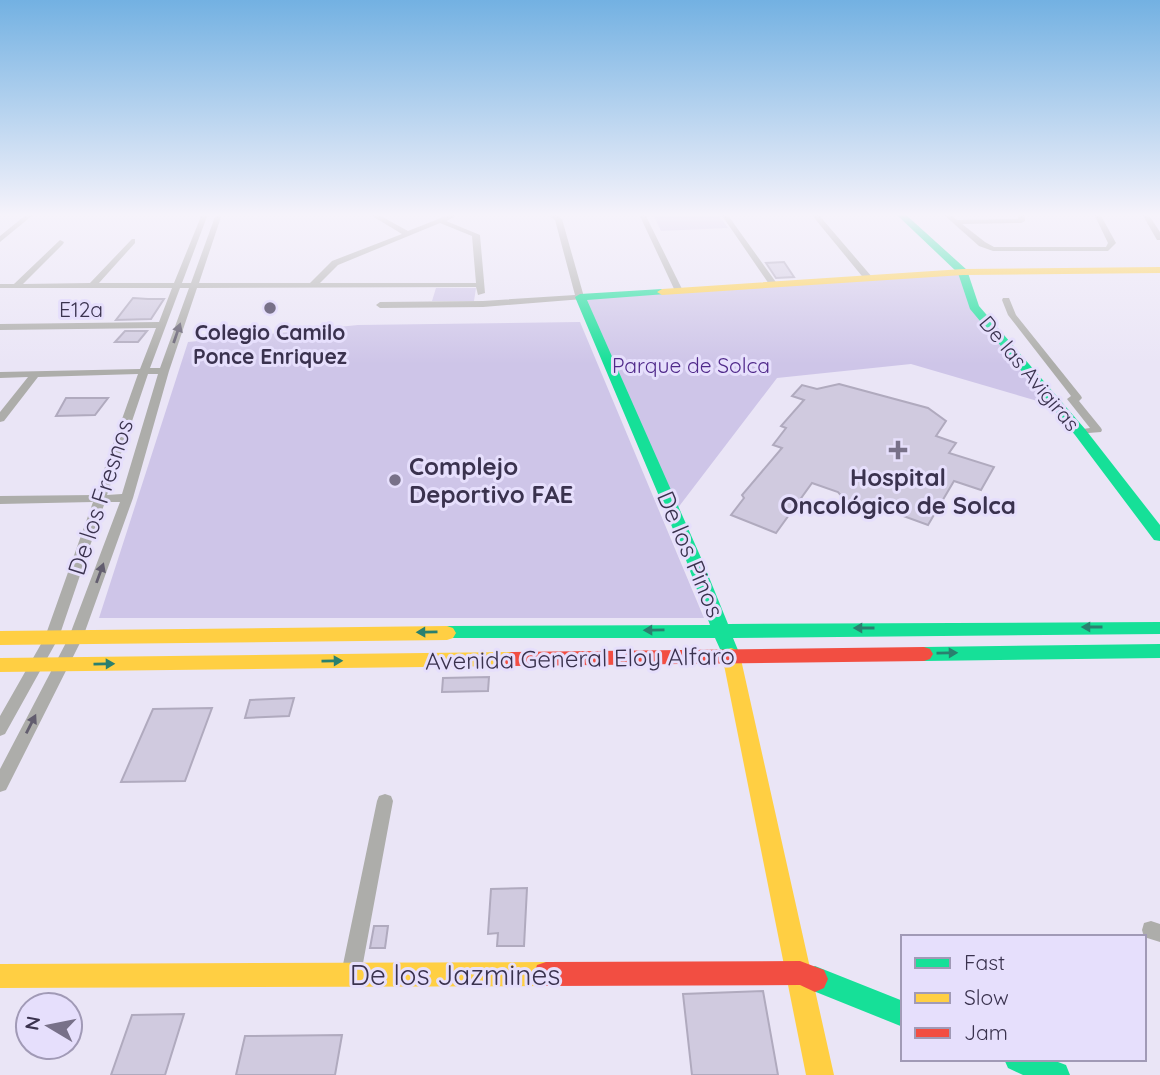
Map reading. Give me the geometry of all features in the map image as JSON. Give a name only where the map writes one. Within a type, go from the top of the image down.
[{"type":"street","points":[[16,286],[38,264]]},
{"type":"street","points":[[92,286],[111,264]]},
{"type":"street","name":"De los Fresnos","points":[[0,730],[52,637],[184,264]]},
{"type":"street","name":"De los Fresnos","points":[[0,785],[76,637],[127,498],[164,371],[200,264]]},
{"type":"street","points":[[313,285],[334,264]]},
{"type":"street","points":[[478,264],[483,304]]},
{"type":"street","name":"De los Pinos","points":[[571,264],[580,298],[732,657],[820,1075]]},
{"type":"street","points":[[666,264],[679,291]]},
{"type":"street","points":[[759,264],[774,285]]},
{"type":"street","points":[[856,264],[869,279]]},
{"type":"street","name":"De las Avigiras","points":[[954,264],[962,272],[974,307],[1080,432],[1160,536]]},
{"type":"street","points":[[380,305],[483,304],[962,272],[1160,270]]},
{"type":"street","points":[[0,286],[480,285]]},
{"type":"street","points":[[1006,300],[1012,315],[1077,398],[1072,399],[1097,430],[1080,432]]},
{"type":"street","name":"E12a","points":[[0,327],[161,325]]},
{"type":"street","points":[[0,375],[164,371]]},
{"type":"street","points":[[0,419],[35,375]]},
{"type":"street","points":[[0,500],[127,498]]},
{"type":"street","name":"Avenida General Eloy Alfaro","points":[[0,638],[722,629],[1160,628]]},
{"type":"street","name":"Avenida General Eloy Alfaro","points":[[0,665],[1160,651]]},
{"type":"street","points":[[351,975],[385,801]]},
{"type":"street","name":"De los Jazmines","points":[[0,976],[800,972],[901,1013]]},
{"type":"street","points":[[1022,1061],[1056,1075]]},
{"type":"green space","name":"Parque de Solca","points":[[963,272],[974,307],[1058,407],[911,364],[777,378],[674,513],[580,297]]},
{"type":"green space","points":[[436,288],[476,288],[474,301],[432,301]]},
{"type":"green space","name":"Complejo Deportivo FAE","points":[[580,322],[704,618],[99,618],[188,342],[358,325]]},
{"type":"building","points":[[767,264],[785,264],[794,277],[776,278]]},
{"type":"building","points":[[133,298],[164,299],[151,319],[116,320]]},
{"type":"building","points":[[125,331],[147,331],[138,342],[115,342]]},
{"type":"building","points":[[839,384],[928,408],[946,421],[936,436],[956,443],[949,453],[994,467],[981,490],[954,481],[928,525],[887,510],[869,515],[853,509],[838,492],[812,483],[776,533],[731,515],[744,498],[742,495],[782,448],[773,445],[786,428],[781,426],[804,400],[792,396],[802,385],[817,389]]},
{"type":"building","points":[[66,398],[108,398],[95,415],[56,416]]},
{"type":"building","points":[[489,677],[488,691],[442,692],[443,678]]},
{"type":"building","points":[[294,698],[289,716],[245,718],[250,700]]},
{"type":"building","points":[[212,708],[185,781],[121,782],[153,709]]},
{"type":"building","points":[[527,888],[524,946],[497,946],[498,933],[488,934],[491,889]]},
{"type":"building","points":[[374,926],[388,926],[385,948],[370,948]]},
{"type":"building","points":[[763,991],[778,1075],[692,1075],[683,994]]},
{"type":"building","points":[[184,1014],[165,1075],[111,1075],[132,1015]]},
{"type":"building","points":[[342,1035],[335,1075],[236,1075],[245,1036]]},
{"type":"traffic: fast","points":[[954,264],[963,272],[974,307],[1080,432],[1160,536]]},
{"type":"traffic: fast","points":[[662,292],[580,297],[694,560],[731,655]]},
{"type":"traffic: fast","points":[[447,633],[1160,628]]},
{"type":"traffic: fast","points":[[924,654],[1160,651]]},
{"type":"traffic: fast","points":[[815,979],[901,1013]]},
{"type":"traffic: fast","points":[[1022,1061],[1056,1075]]},
{"type":"traffic: slow","points":[[662,292],[963,272],[1160,270]]},
{"type":"traffic: slow","points":[[0,638],[447,633]]},
{"type":"traffic: slow","points":[[731,655],[820,1075]]},
{"type":"traffic: slow","points":[[0,665],[512,659]]},
{"type":"traffic: slow","points":[[0,976],[546,974]]},
{"type":"traffic: jam","points":[[512,659],[924,654]]},
{"type":"traffic: jam","points":[[546,974],[800,973],[815,979]]},
{"type":"place","name":"Colegio Camilo Ponce Enriquez","points":[[270,308]]},
{"type":"place","name":"Hospital Oncológico de Solca","points":[[898,450]]},
{"type":"place","name":"Complejo Deportivo FAE","points":[[395,480]]}]
